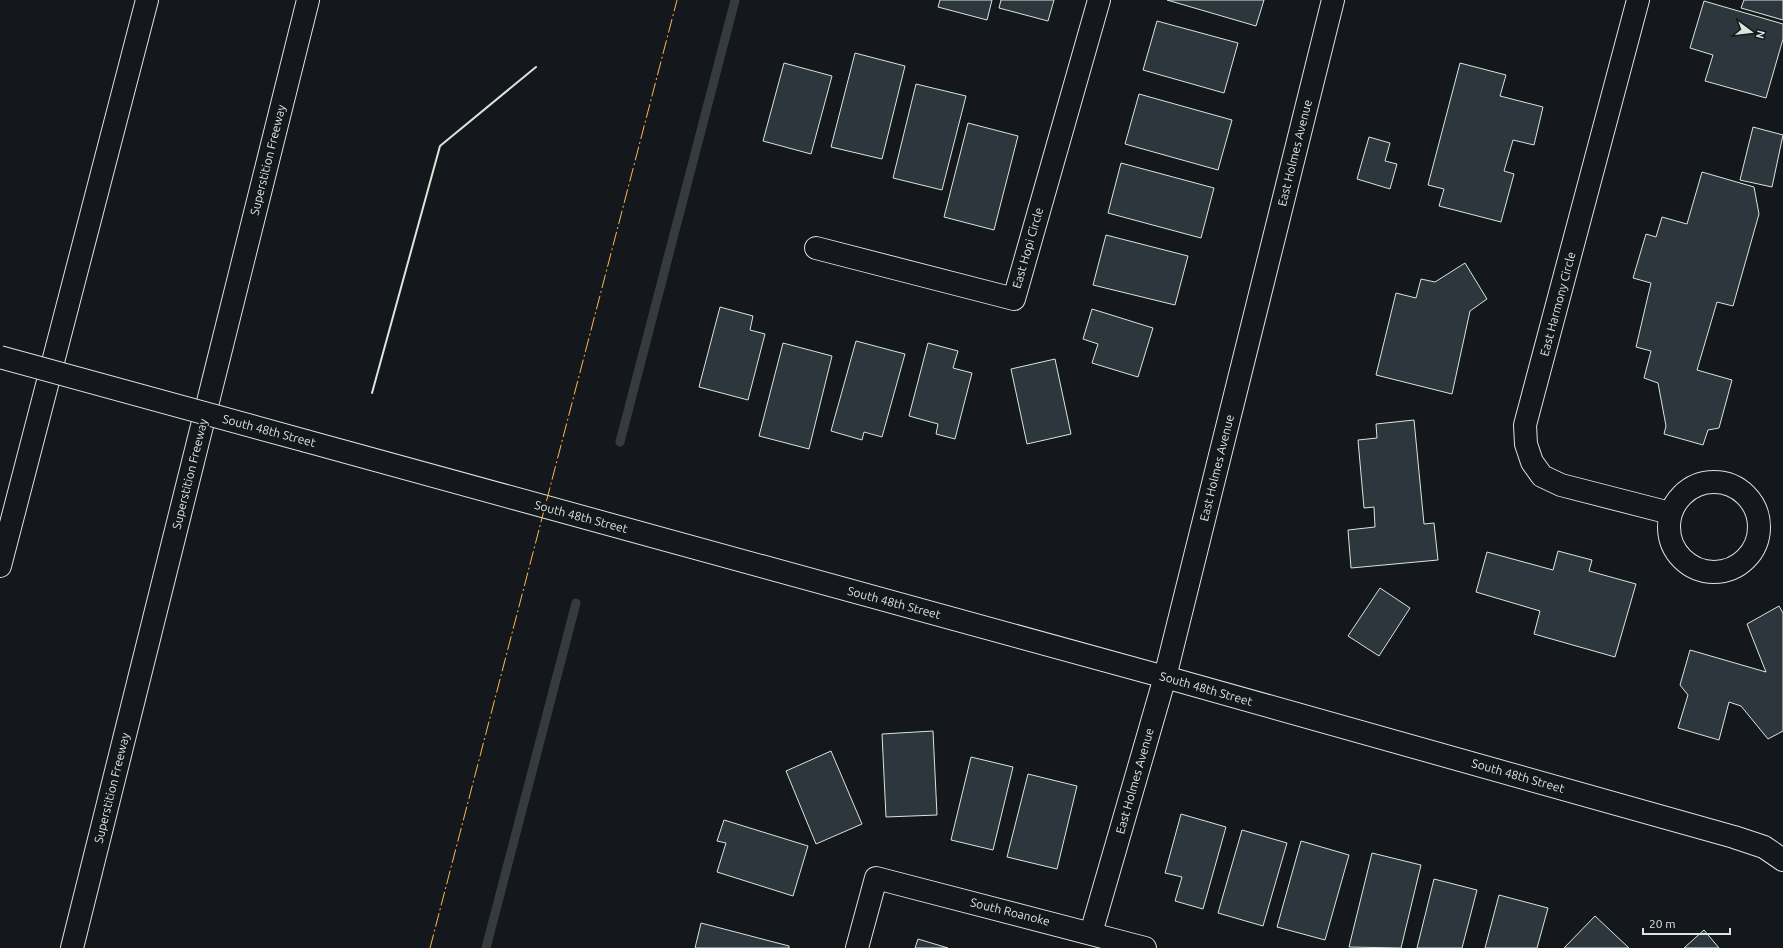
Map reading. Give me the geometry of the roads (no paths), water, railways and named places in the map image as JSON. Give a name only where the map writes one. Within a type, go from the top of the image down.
[{"type":"main road","points":[[0,566],[147,0]]},
{"type":"main road","name":"Superstition Freeway","points":[[72,948],[308,0]]},
{"type":"main road","name":"East Hopi Circle","points":[[816,248],[1014,299],[1099,0]]},
{"type":"main road","name":"East Holmes Avenue","points":[[1091,933],[1165,677],[1334,0]]},
{"type":"main road","name":"East Harmony Circle","points":[[1638,0],[1525,425],[1526,444],[1532,462],[1542,476],[1560,485],[1670,513]]},
{"type":"main road","name":"South 48th Street","points":[[0,357],[1165,677],[1734,836],[1764,846],[1783,860]]},
{"type":"main road","points":[[1713,481],[1727,483],[1740,489],[1750,499],[1757,511],[1760,526],[1757,540],[1751,553],[1742,563],[1729,570],[1715,572],[1701,570],[1688,564],[1678,554],[1671,542],[1668,528],[1670,513],[1686,490],[1699,484],[1713,481]]},
{"type":"main road","name":"South Roanoke","points":[[857,948],[876,878],[1145,948]]},
{"type":"waterway","points":[[620,442],[735,0]]},
{"type":"waterway","points":[[486,948],[576,603]]}]
